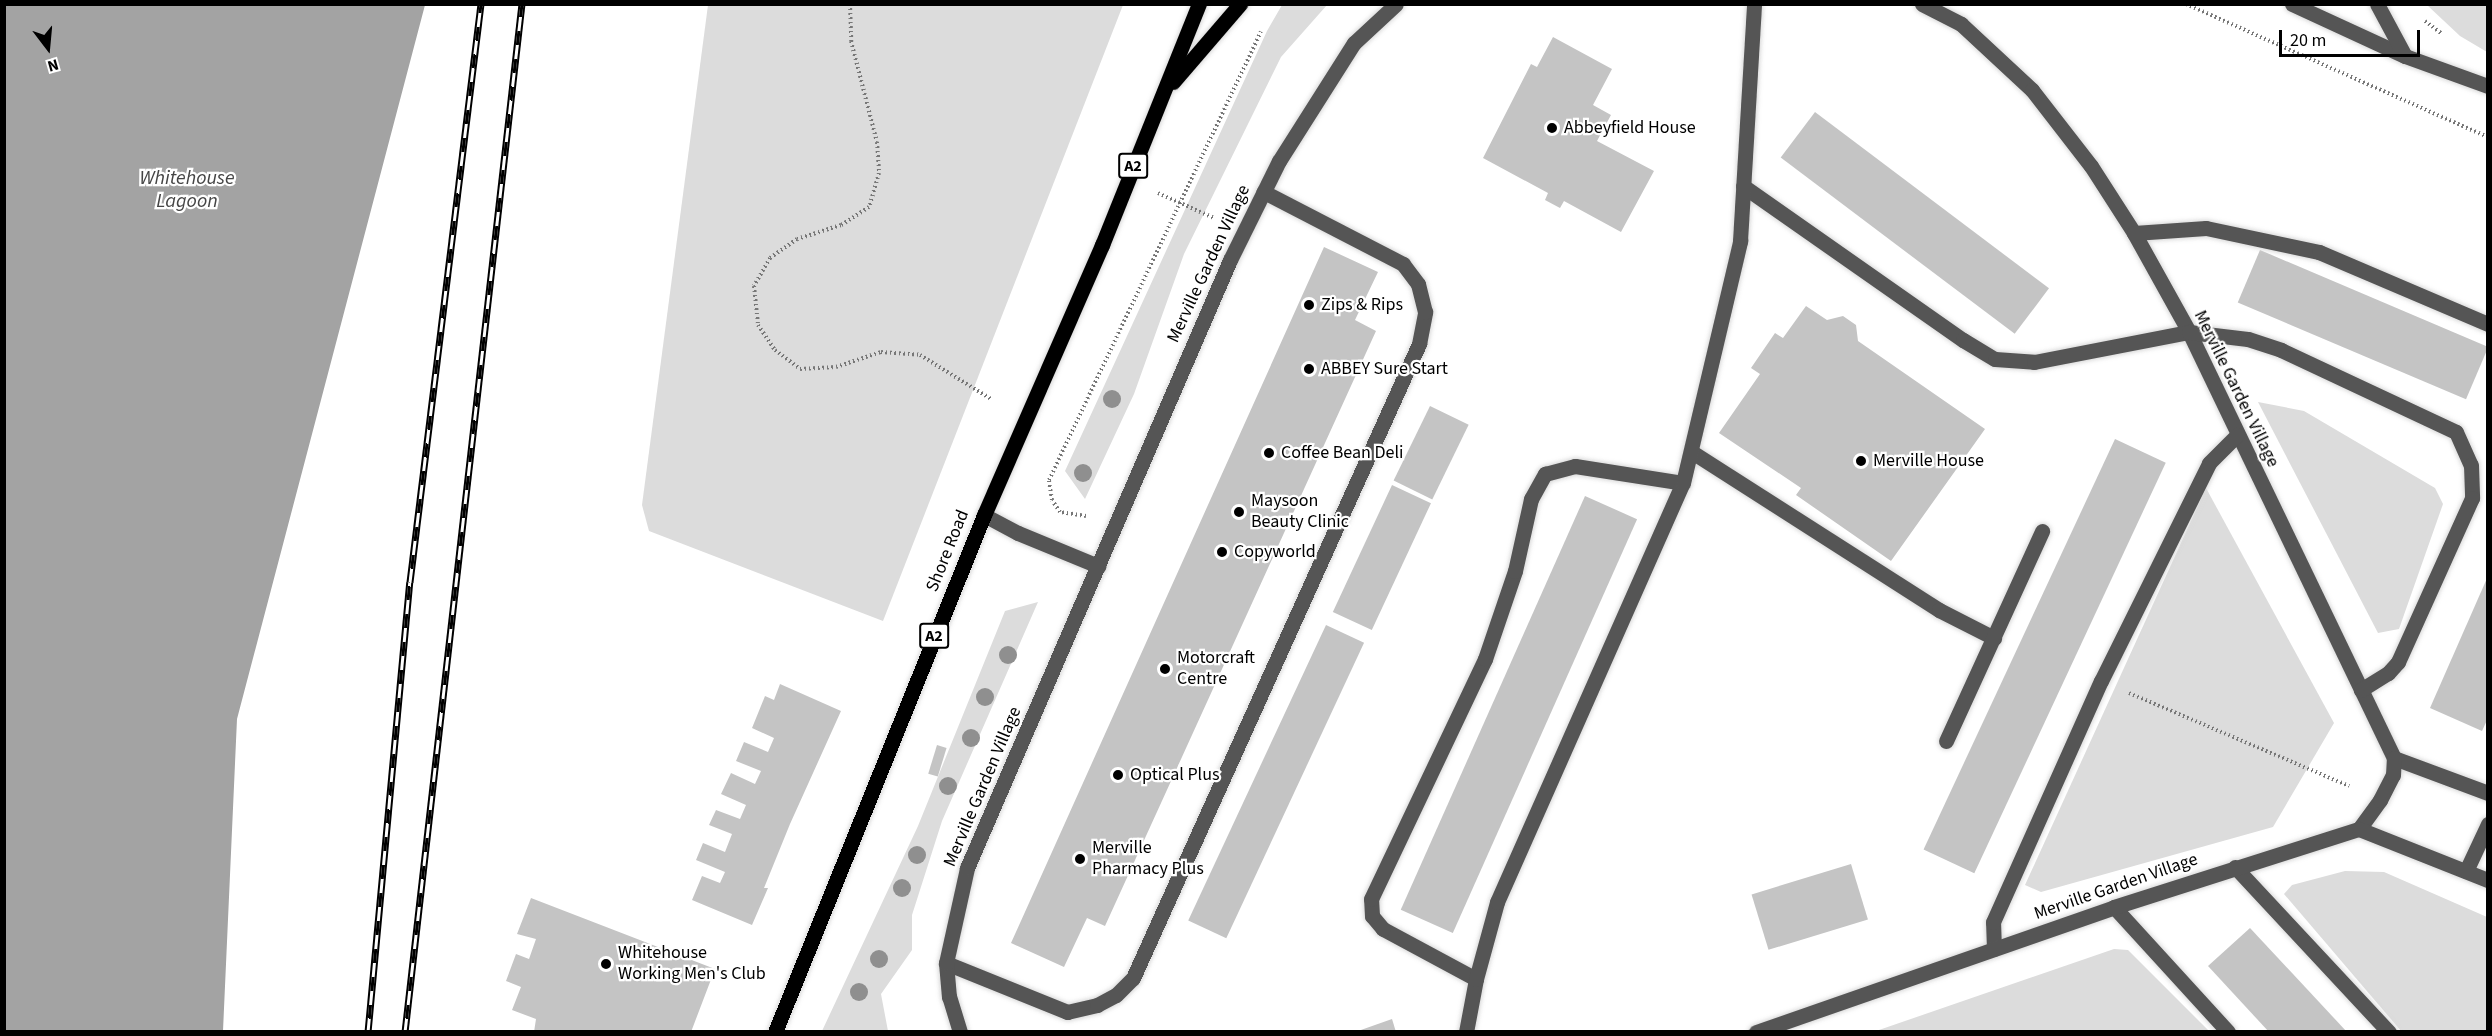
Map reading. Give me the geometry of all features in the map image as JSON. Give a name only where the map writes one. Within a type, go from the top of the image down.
[{"type":"main road","name":"Shore Road","points":[[775,1032],[984,515],[1084,287],[1127,179],[1167,88],[1199,4]]},
{"type":"main road","name":"Shore Road","points":[[1167,88],[1240,4]]},
{"type":"street","name":"Merville Garden Village","points":[[960,1032],[950,998],[946,963],[967,868],[1244,232],[1279,161],[1354,43],[1396,4]]},
{"type":"street","points":[[1466,1032],[1476,979],[1497,902],[1683,483],[1692,452],[1740,241],[1754,4]]},
{"type":"street","name":"Merville Garden Village","points":[[1922,4],[1961,24],[2032,90],[2091,166],[2134,233],[2189,332],[2236,435],[2394,758]]},
{"type":"street","points":[[2292,4],[2405,56],[2487,86]]},
{"type":"street","points":[[2377,4],[2405,56]]},
{"type":"street","points":[[1743,186],[1962,340],[1995,359],[2034,362],[2189,332],[2248,339],[2281,350],[2456,432],[2471,465],[2472,498],[2398,662],[2388,673],[2361,690]]},
{"type":"street","points":[[946,963],[1067,1012],[1096,1005],[1116,995],[1133,978],[1419,344],[1425,312],[1418,284],[1403,264],[1264,192]]},
{"type":"street","points":[[2134,233],[2206,228],[2319,252],[2487,324]]},
{"type":"street","points":[[1994,949],[1993,922],[2101,681],[2209,463],[2236,435]]},
{"type":"street","points":[[1692,452],[1939,610],[1994,638]]},
{"type":"street","points":[[1476,979],[1383,929],[1372,916],[1371,899],[1485,659],[1515,571],[1531,499],[1545,474],[1575,466],[1683,483]]},
{"type":"street","points":[[984,515],[1018,533],[1098,566]]},
{"type":"street","points":[[1946,741],[2042,531]]},
{"type":"street","points":[[2487,793],[2394,758],[2393,775],[2380,800],[2359,829],[2487,880]]},
{"type":"street","points":[[2466,871],[2487,824]]},
{"type":"street","name":"Merville Garden Village","points":[[1756,1032],[2114,907],[2359,829]]},
{"type":"street","points":[[2235,867],[2389,1032]]},
{"type":"street","points":[[2114,907],[2228,1032]]},
{"type":"path","points":[[850,4],[851,41],[877,142],[879,173],[869,207],[841,225],[797,239],[770,258],[754,286],[758,325],[775,350],[800,369],[836,367],[880,352],[920,356],[991,399]]},
{"type":"path","points":[[2186,4],[2487,137]]},
{"type":"path","points":[[1126,500],[1086,516],[1060,512],[1052,500],[1049,480],[1264,25]]},
{"type":"path","points":[[1127,179],[1244,232]]},
{"type":"path","points":[[2101,681],[2380,800]]},
{"type":"shaded area","points":[[708,5],[1123,5],[883,621],[649,531],[642,505]]},
{"type":"shaded area","points":[[1282,5],[1327,5],[1281,57],[1184,254],[1134,394],[1085,499],[1065,471],[1267,31]]},
{"type":"shaded area","points":[[2427,5],[2487,5],[2487,52],[2460,36]]},
{"type":"shaded area","points":[[2258,402],[2304,411],[2435,488],[2443,504],[2399,629],[2378,633]]},
{"type":"shaded area","points":[[2206,488],[2334,723],[2273,827],[2041,892],[2025,885]]},
{"type":"shaded area","points":[[1038,602],[942,821],[912,915],[912,950],[881,994],[888,1031],[822,1031],[918,826],[1005,611]]},
{"type":"shaded area","points":[[2345,871],[2384,872],[2487,917],[2487,1031],[2401,1031],[2284,894],[2292,885]]},
{"type":"shaded area","points":[[2114,949],[2128,950],[2209,1031],[1876,1031]]},
{"type":"water","name":"Whitehouse Lagoon","points":[[5,4],[425,5],[237,719],[223,1031],[5,1031]]},
{"type":"building","name":"Abbeyfield House","points":[[1553,37],[1612,69],[1593,105],[1611,115],[1597,141],[1654,171],[1621,232],[1564,201],[1560,208],[1545,200],[1548,193],[1483,158],[1531,64],[1537,67]]},
{"type":"building","points":[[1815,112],[2049,288],[2015,334],[1781,158]]},
{"type":"building","points":[[1324,247],[1378,272],[1355,320],[1376,331],[1105,926],[1087,918],[1064,967],[1011,943]]},
{"type":"building","points":[[2260,250],[2488,347],[2466,399],[2238,302]]},
{"type":"building","name":"Merville House","points":[[1806,306],[1827,320],[1843,316],[1856,325],[1858,341],[1985,429],[1891,561],[1796,495],[1801,488],[1719,433],[1760,374],[1751,368],[1775,333],[1783,338]]},
{"type":"building","points":[[1430,406],[1469,425],[1432,499],[1394,481]]},
{"type":"building","points":[[2115,439],[2166,463],[1974,873],[1924,850]]},
{"type":"building","points":[[1392,485],[1431,503],[1372,630],[1333,612]]},
{"type":"building","points":[[1585,496],[1637,519],[1453,933],[1401,910]]},
{"type":"building","points":[[2488,576],[2488,718],[2482,731],[2430,708]]},
{"type":"building","points":[[1326,625],[1364,643],[1226,938],[1188,920]]},
{"type":"building","points":[[780,684],[841,711],[790,824],[764,888],[768,888],[752,925],[692,900],[702,876],[720,883],[725,872],[696,860],[703,843],[725,852],[732,834],[709,825],[716,810],[740,819],[746,805],[721,794],[731,773],[755,784],[761,771],[736,761],[744,742],[768,752],[774,738],[752,728],[765,696],[774,700]]},
{"type":"building","points":[[937,745],[947,748],[938,777],[928,774]]},
{"type":"building","points":[[1851,864],[1868,919],[1769,950],[1752,894]]},
{"type":"building","name":"Whitehouse Working Men's Club","points":[[531,898],[715,969],[691,1032],[534,1032],[536,1019],[512,1010],[521,987],[506,981],[516,954],[529,959],[536,939],[517,934]]},
{"type":"building","points":[[2250,928],[2347,1032],[2269,1032],[2208,966]]},
{"type":"building","points":[[1392,1019],[1396,1032],[1358,1032],[1358,1031]]},
{"type":"railway","points":[[368,1032],[410,582],[481,4]]},
{"type":"railway","points":[[405,1032],[522,4]]},
{"type":"place","name":"Abbeyfield House","points":[[1552,128]]},
{"type":"place","name":"Zips & Rips","points":[[1309,305]]},
{"type":"place","name":"ABBEY Sure Start","points":[[1309,369]]},
{"type":"place","name":"Coffee Bean Deli","points":[[1269,453]]},
{"type":"place","name":"Merville House","points":[[1861,461]]},
{"type":"place","name":"Maysoon Beauty Clinic","points":[[1239,512]]},
{"type":"place","name":"Copyworld","points":[[1222,552]]},
{"type":"place","name":"Motorcraft Centre","points":[[1165,669]]},
{"type":"place","name":"Optical Plus","points":[[1118,775]]},
{"type":"place","name":"Merville Pharmacy Plus","points":[[1080,859]]},
{"type":"place","name":"Whitehouse Working Men's Club","points":[[606,964]]}]
